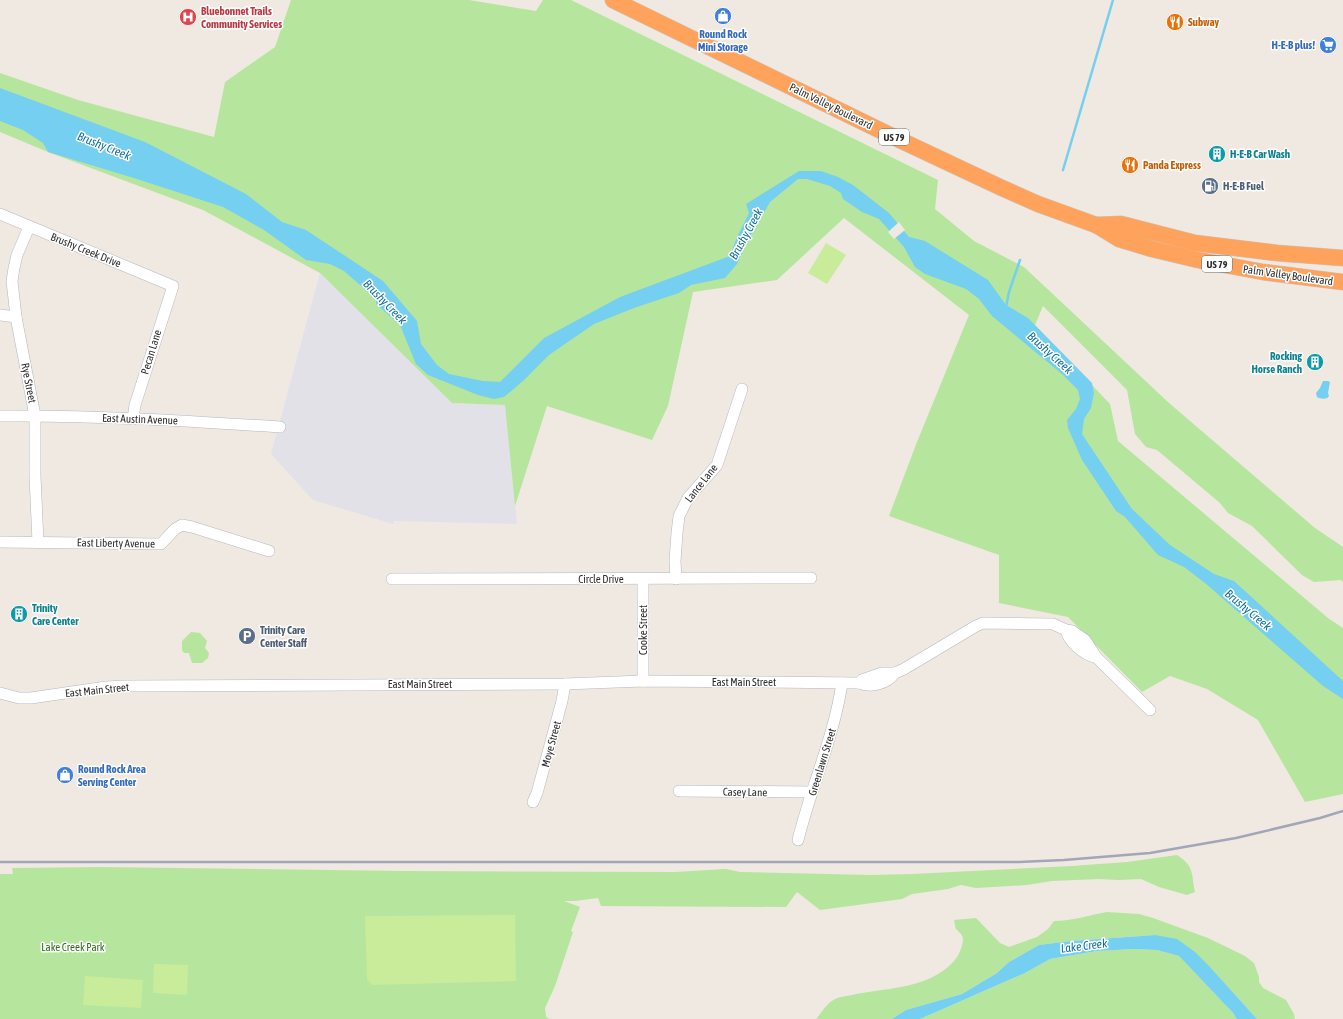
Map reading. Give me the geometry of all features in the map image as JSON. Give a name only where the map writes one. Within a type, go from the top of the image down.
[{"type":"highway","name":"Palm Valley Boulevard","points":[[613,0],[902,141],[1038,204],[1096,225],[1119,239],[1205,262],[1263,272],[1343,282]]},
{"type":"highway","name":"Palm Valley Boulevard","points":[[1096,225],[1121,224],[1195,243],[1277,253],[1343,258]]},
{"type":"highway","points":[[1308,278],[1315,267],[1326,263],[1343,265]]},
{"type":"street","name":"Brushy Creek Drive","points":[[0,214],[173,286]]},
{"type":"street","name":"Rye Street","points":[[29,227],[17,255],[14,268],[13,287],[16,317],[35,416],[35,476],[38,542]]},
{"type":"street","name":"Pecan Lane","points":[[133,419],[137,398],[173,286]]},
{"type":"street","points":[[0,315],[16,317]]},
{"type":"street","name":"Lance Lane","points":[[676,579],[676,533],[679,516],[688,498],[717,466],[742,389]]},
{"type":"street","name":"East Austin Avenue","points":[[0,416],[186,421],[280,427]]},
{"type":"street","name":"East Liberty Avenue","points":[[0,542],[161,544],[175,528],[182,525],[269,551]]},
{"type":"street","name":"Circle Drive","points":[[392,578],[811,578]]},
{"type":"street","name":"Cooke Street","points":[[643,579],[643,681]]},
{"type":"street","name":"East Main Street","points":[[0,693],[19,698],[31,698],[106,687],[125,686],[565,684],[643,681],[859,683],[872,686],[886,682],[895,673],[912,666],[971,628],[983,623],[1053,624],[1066,630],[1069,638],[1091,656],[1096,657],[1150,710]]},
{"type":"street","name":"Greenlawn Street","points":[[798,840],[839,702],[842,683]]},
{"type":"street","name":"Moye Street","points":[[533,802],[562,701],[565,684]]},
{"type":"street","name":"Casey Lane","points":[[679,791],[812,792]]},
{"type":"shaded area","points":[[320,273],[452,403],[505,405],[517,524],[394,521],[393,524],[313,500],[271,454]]},
{"type":"green space","points":[[291,0],[469,0],[536,11],[543,0],[571,0],[938,180],[935,209],[974,241],[1024,267],[1169,403],[1315,528],[1343,547],[1343,582],[1341,580],[1314,582],[1302,575],[1252,526],[1228,513],[1220,503],[1157,450],[1146,447],[1135,434],[1127,390],[1043,306],[1035,325],[1110,404],[1118,441],[1328,618],[1343,628],[1343,794],[1305,802],[1258,720],[1207,689],[1170,676],[1142,692],[1068,617],[999,603],[999,555],[889,516],[917,442],[969,315],[844,218],[777,280],[693,292],[668,406],[652,440],[547,406],[515,506],[505,405],[452,403],[320,273],[203,210],[48,152],[0,132],[0,73],[78,100],[214,137],[225,82],[275,47]]},
{"type":"green space","points":[[826,243],[846,255],[827,284],[808,273]]},
{"type":"green space","points":[[191,632],[200,633],[207,641],[205,648],[209,653],[208,658],[202,663],[192,663],[189,653],[184,653],[182,650],[182,641]]},
{"type":"green space","name":"Lake Creek Park","points":[[1177,855],[1187,863],[1191,871],[1195,892],[1187,895],[1159,887],[1141,879],[1099,879],[1052,881],[1027,885],[976,888],[961,885],[948,889],[912,894],[902,899],[820,910],[797,892],[786,907],[601,906],[598,898],[564,901],[580,907],[571,931],[573,932],[555,986],[545,1008],[546,1016],[549,1019],[0,1019],[0,874],[13,874],[12,868],[101,867],[404,871],[675,872],[726,869],[740,872],[870,875],[1072,866],[1127,862]]},
{"type":"green space","points":[[1107,912],[1139,914],[1153,918],[1208,938],[1245,956],[1254,963],[1259,977],[1259,982],[1263,988],[1286,1000],[1294,1014],[1295,1019],[1257,1019],[1211,968],[1155,935],[1071,941],[1039,945],[1009,962],[997,973],[962,994],[906,1010],[892,1019],[816,1019],[832,1001],[837,998],[921,982],[944,970],[956,959],[963,941],[962,935],[956,929],[954,920],[976,918],[1000,943],[1009,947],[1037,937],[1048,929],[1054,921],[1074,919]]},
{"type":"green space","points":[[515,915],[516,981],[372,985],[367,979],[365,916]]},
{"type":"green space","points":[[1134,949],[1157,950],[1179,956],[1237,1019],[920,1019],[1025,973],[1050,959],[1097,951]]},
{"type":"green space","points":[[154,964],[188,965],[187,995],[153,993]]},
{"type":"green space","points":[[85,976],[143,980],[141,1008],[83,1005]]},
{"type":"water","name":"Brushy Creek","points":[[0,88],[145,142],[246,194],[282,222],[306,230],[383,281],[417,321],[421,344],[437,365],[449,374],[483,381],[500,382],[544,338],[620,297],[730,256],[737,237],[749,213],[746,204],[799,171],[821,171],[838,177],[853,185],[889,213],[909,237],[925,241],[988,280],[1006,305],[1028,318],[1092,383],[1094,393],[1091,408],[1084,419],[1082,434],[1132,509],[1170,545],[1214,574],[1234,581],[1343,681],[1343,699],[1323,686],[1205,583],[1184,567],[1158,555],[1125,517],[1116,511],[1082,460],[1068,428],[1067,420],[1076,409],[1080,399],[1078,390],[1062,374],[992,316],[979,299],[966,289],[925,274],[915,267],[904,247],[879,219],[862,212],[843,199],[841,193],[830,186],[807,179],[798,179],[770,202],[746,244],[737,264],[725,278],[691,285],[679,293],[634,308],[594,324],[549,355],[523,381],[504,397],[494,399],[478,395],[428,375],[416,364],[400,325],[376,304],[376,299],[344,271],[330,264],[306,260],[264,230],[223,207],[48,152],[43,143],[23,130],[0,121]]},
{"type":"water","points":[[1323,381],[1330,382],[1328,393],[1329,396],[1323,399],[1317,397],[1316,393]]},
{"type":"water","name":"Lake Creek","points":[[1155,935],[1177,939],[1195,952],[1257,1019],[1237,1019],[1179,956],[1157,950],[1134,949],[1097,951],[1050,959],[1025,973],[920,1019],[892,1019],[906,1010],[962,994],[997,973],[1009,962],[1039,945],[1071,941]]},
{"type":"pier","points":[[899,222],[905,230],[894,239],[888,232]]},
{"type":"waterway","points":[[1063,170],[1113,0]]},
{"type":"waterway","points":[[1006,307],[1009,292],[1020,260]]},
{"type":"railway","points":[[0,862],[1019,862],[1150,853],[1236,838],[1343,811]]},
{"type":"place","name":"Round Rock Mini Storage","points":[[723,16]]},
{"type":"place","name":"Bluebonnet Trails Community Services","points":[[188,17]]},
{"type":"place","name":"Subway","points":[[1175,22]]},
{"type":"place","name":"H-E-B plus!","points":[[1328,45]]},
{"type":"place","name":"H-E-B Car Wash","points":[[1217,154]]},
{"type":"place","name":"Panda Express","points":[[1130,165]]},
{"type":"place","name":"H-E-B Fuel","points":[[1210,186]]},
{"type":"place","name":"Rocking Horse Ranch","points":[[1315,362]]},
{"type":"place","name":"Trinity Care Center","points":[[19,614]]},
{"type":"place","name":"Trinity Care Center Staff","points":[[247,636]]},
{"type":"place","name":"Round Rock Area Serving Center","points":[[65,775]]}]
